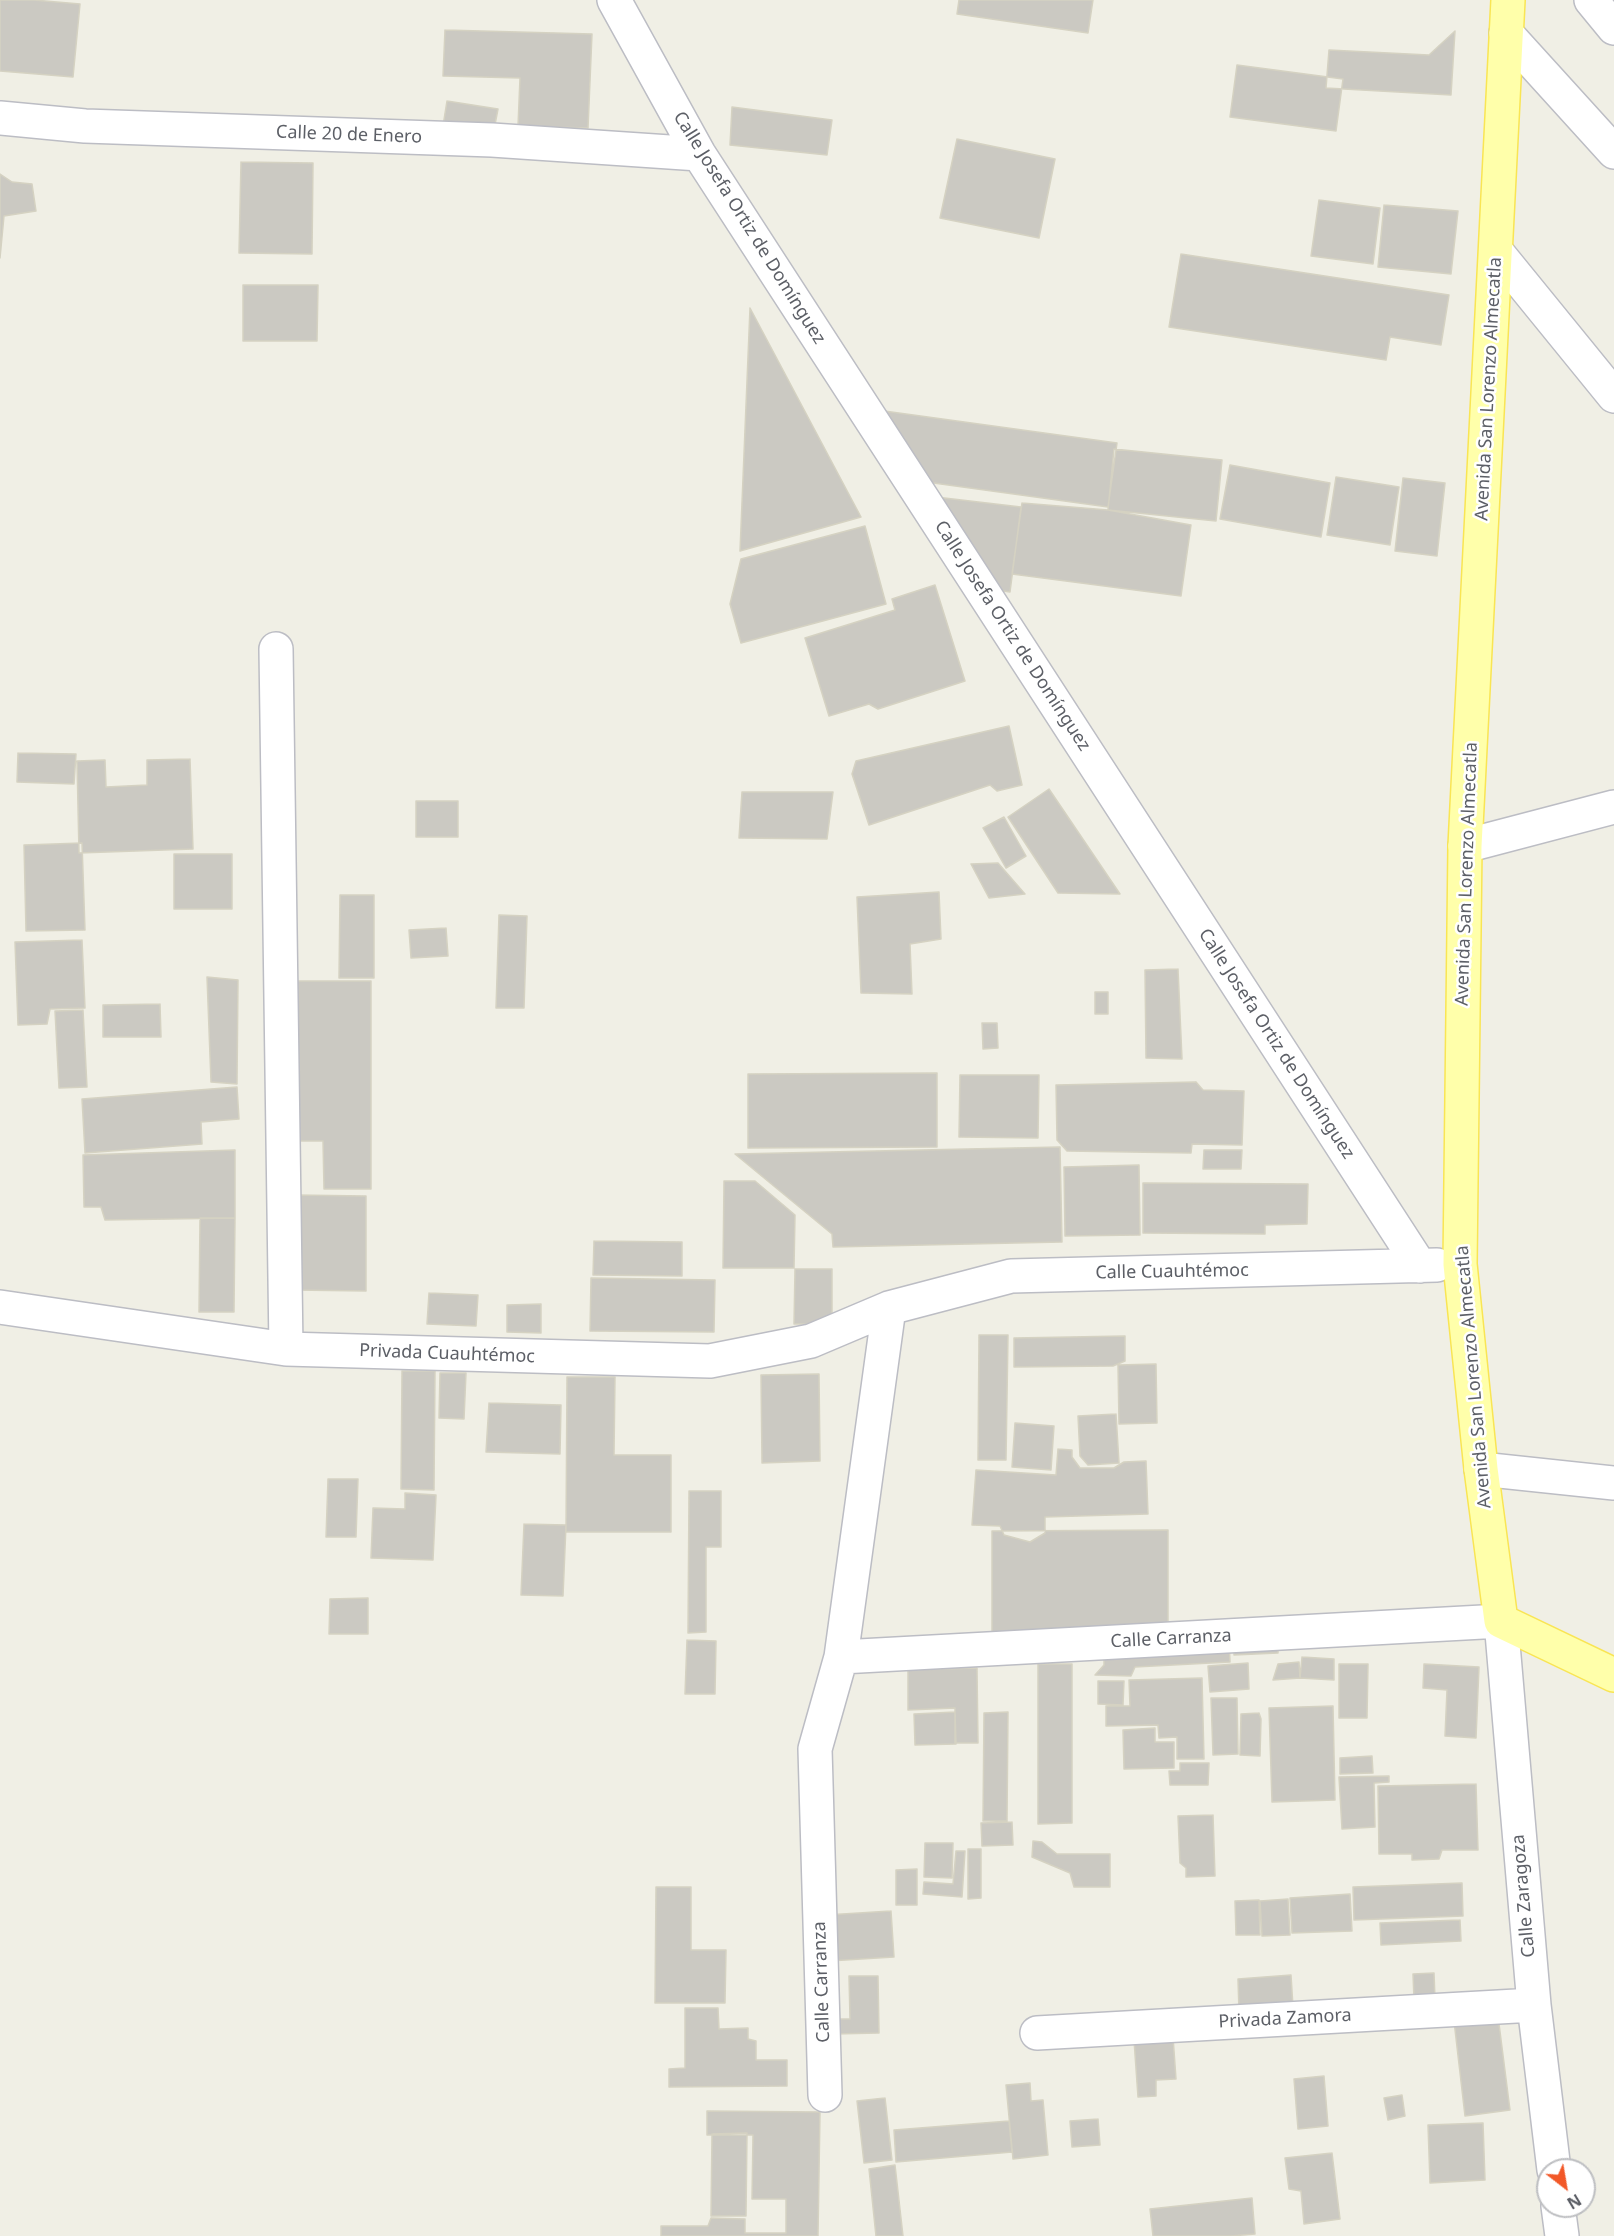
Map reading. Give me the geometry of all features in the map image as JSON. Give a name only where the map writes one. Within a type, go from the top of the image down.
[{"type":"main road","name":"Avenida San Lorenzo Almecatla","points":[[1501,1621],[1481,1469],[1460,1264],[1465,846],[1508,0]]},
{"type":"main road","points":[[1501,1621],[1614,1675]]},
{"type":"street","name":"Calle Josefa Ortiz de Domínguez","points":[[614,0],[699,154],[1420,1266]]},
{"type":"street","points":[[1592,0],[1614,28]]},
{"type":"street","points":[[1506,33],[1614,152]]},
{"type":"street","name":"Calle 20 de Enero","points":[[0,118],[85,126],[492,140],[699,154]]},
{"type":"street","points":[[1496,251],[1614,396]]},
{"type":"street","points":[[276,649],[286,1349]]},
{"type":"street","points":[[1465,846],[1614,807]]},
{"type":"street","name":"Calle Cuauhtémoc","points":[[889,1308],[1011,1276],[1460,1264]]},
{"type":"street","name":"Privada Cuauhtémoc","points":[[0,1307],[286,1349],[710,1361],[811,1341],[889,1308]]},
{"type":"street","name":"Calle Carranza","points":[[825,2095],[815,1749],[840,1657],[889,1308]]},
{"type":"street","points":[[1481,1469],[1614,1483]]},
{"type":"street","name":"Calle Carranza","points":[[840,1657],[1501,1621]]},
{"type":"street","name":"Calle Zaragoza","points":[[1501,1621],[1534,2005],[1553,2158]]},
{"type":"street","name":"Privada Zamora","points":[[1037,2033],[1534,2005]]},
{"type":"street","points":[[1560,2218],[1562,2236]]},
{"type":"building","points":[[0,0],[80,4],[73,77],[0,71]]},
{"type":"building","points":[[959,0],[1093,0],[1088,33],[957,14]]},
{"type":"building","points":[[445,30],[592,34],[588,128],[518,126],[520,78],[443,76]]},
{"type":"building","points":[[1455,31],[1451,95],[1326,88],[1329,50],[1429,55]]},
{"type":"building","points":[[1237,65],[1343,79],[1336,131],[1230,117]]},
{"type":"building","points":[[447,101],[498,109],[492,140],[442,132]]},
{"type":"building","points":[[732,107],[832,120],[827,155],[730,145]]},
{"type":"building","points":[[957,139],[1055,159],[1039,238],[940,218]]},
{"type":"building","points":[[241,162],[313,163],[312,254],[239,253]]},
{"type":"building","points":[[0,174],[12,182],[32,184],[36,211],[4,216],[0,258]]},
{"type":"building","points":[[1319,200],[1380,208],[1373,264],[1311,256]]},
{"type":"building","points":[[1384,205],[1458,211],[1451,274],[1378,267]]},
{"type":"building","points":[[1181,254],[1449,295],[1441,345],[1390,337],[1386,360],[1169,327]]},
{"type":"building","points":[[243,285],[318,285],[317,341],[243,341]]},
{"type":"building","points":[[750,308],[861,517],[740,551]]},
{"type":"building","points":[[877,410],[1117,443],[1108,507],[919,481]]},
{"type":"building","points":[[1114,449],[1222,460],[1216,521],[1108,510]]},
{"type":"building","points":[[1230,465],[1330,483],[1321,537],[1220,519]]},
{"type":"building","points":[[1336,477],[1399,487],[1390,545],[1327,535]]},
{"type":"building","points":[[1403,478],[1445,483],[1437,556],[1395,551]]},
{"type":"building","points":[[936,497],[1021,507],[1010,592],[989,589]]},
{"type":"building","points":[[1022,503],[1108,510],[1191,525],[1181,596],[1012,574]]},
{"type":"building","points":[[865,526],[886,604],[741,643],[730,604],[741,559]]},
{"type":"building","points":[[935,585],[965,681],[878,709],[869,704],[829,716],[805,638],[895,610],[892,599]]},
{"type":"building","points":[[1009,726],[1022,785],[997,791],[990,785],[869,825],[852,774],[856,761]]},
{"type":"building","points":[[18,753],[76,754],[74,784],[17,782]]},
{"type":"building","points":[[190,759],[193,849],[79,853],[77,761],[105,760],[106,787],[147,785],[147,760]]},
{"type":"building","points":[[1049,789],[1120,894],[1058,893],[1008,817]]},
{"type":"building","points":[[742,792],[833,792],[827,839],[739,838]]},
{"type":"building","points":[[416,801],[458,801],[458,837],[416,837]]},
{"type":"building","points":[[1004,817],[1026,856],[1006,868],[983,828]]},
{"type":"building","points":[[82,843],[85,930],[26,931],[24,845]]},
{"type":"building","points":[[174,854],[232,854],[232,909],[174,909]]},
{"type":"building","points":[[998,863],[1025,894],[989,898],[971,864]]},
{"type":"building","points":[[939,892],[941,939],[910,944],[912,994],[861,993],[857,897]]},
{"type":"building","points":[[340,895],[374,895],[374,978],[339,978]]},
{"type":"building","points":[[499,915],[527,916],[524,1008],[496,1008]]},
{"type":"building","points":[[446,928],[448,956],[411,958],[409,930]]},
{"type":"building","points":[[82,940],[85,1008],[50,1009],[47,1024],[18,1025],[15,942]]},
{"type":"building","points":[[1178,969],[1182,1059],[1146,1058],[1145,970]]},
{"type":"building","points":[[207,977],[238,980],[237,1084],[211,1082]]},
{"type":"building","points":[[295,981],[371,981],[371,1189],[324,1189],[323,1141],[295,1141]]},
{"type":"building","points":[[1095,992],[1108,992],[1108,1014],[1095,1014]]},
{"type":"building","points":[[160,1004],[161,1037],[103,1037],[103,1005]]},
{"type":"building","points":[[83,1010],[87,1087],[59,1088],[55,1011]]},
{"type":"building","points":[[982,1023],[997,1023],[998,1048],[983,1049]]},
{"type":"building","points":[[937,1073],[937,1147],[748,1148],[748,1074]]},
{"type":"building","points":[[960,1075],[1039,1075],[1038,1138],[959,1137]]},
{"type":"building","points":[[1196,1082],[1203,1090],[1244,1091],[1242,1145],[1192,1144],[1191,1153],[1067,1151],[1057,1140],[1056,1085]]},
{"type":"building","points":[[237,1087],[239,1119],[201,1122],[202,1144],[85,1153],[82,1099]]},
{"type":"building","points":[[1060,1147],[1062,1242],[833,1247],[832,1234],[735,1154]]},
{"type":"building","points":[[235,1150],[235,1218],[105,1220],[101,1207],[84,1207],[83,1155]]},
{"type":"building","points":[[1204,1150],[1242,1150],[1241,1169],[1203,1169]]},
{"type":"building","points":[[1139,1165],[1140,1235],[1065,1236],[1064,1167]]},
{"type":"building","points":[[724,1181],[755,1181],[795,1215],[794,1268],[723,1268]]},
{"type":"building","points":[[1143,1183],[1308,1184],[1307,1224],[1265,1225],[1265,1234],[1143,1233]]},
{"type":"building","points":[[294,1195],[366,1196],[366,1291],[293,1290]]},
{"type":"building","points":[[200,1218],[235,1218],[234,1312],[199,1312]]},
{"type":"building","points":[[594,1241],[682,1242],[682,1276],[593,1275]]},
{"type":"building","points":[[795,1269],[832,1269],[832,1324],[794,1324]]},
{"type":"building","points":[[591,1278],[715,1280],[714,1332],[590,1331]]},
{"type":"building","points":[[429,1293],[478,1295],[476,1326],[427,1324]]},
{"type":"building","points":[[541,1304],[541,1333],[507,1332],[507,1305]]},
{"type":"building","points":[[979,1335],[1008,1335],[1006,1460],[978,1460]]},
{"type":"building","points":[[1125,1336],[1125,1361],[1113,1366],[1014,1367],[1014,1338]]},
{"type":"building","points":[[1156,1364],[1157,1423],[1119,1424],[1118,1365]]},
{"type":"building","points":[[402,1371],[435,1371],[434,1490],[401,1489]]},
{"type":"building","points":[[440,1373],[466,1373],[464,1419],[439,1418]]},
{"type":"building","points":[[819,1374],[820,1461],[762,1463],[761,1375]]},
{"type":"building","points":[[567,1377],[615,1377],[614,1455],[671,1455],[671,1532],[566,1532]]},
{"type":"building","points":[[489,1403],[561,1405],[560,1454],[486,1452]]},
{"type":"building","points":[[1116,1414],[1119,1463],[1088,1465],[1080,1456],[1078,1416]]},
{"type":"building","points":[[1015,1423],[1054,1426],[1051,1470],[1012,1467]]},
{"type":"building","points":[[1058,1449],[1072,1450],[1072,1457],[1080,1468],[1114,1468],[1124,1462],[1146,1461],[1148,1514],[1045,1517],[1045,1533],[1030,1542],[1004,1535],[1000,1526],[972,1525],[976,1470],[1056,1475]]},
{"type":"building","points":[[328,1479],[358,1479],[356,1537],[326,1537]]},
{"type":"building","points":[[689,1491],[721,1491],[721,1547],[706,1547],[706,1632],[688,1633]]},
{"type":"building","points":[[405,1493],[436,1495],[433,1560],[371,1558],[373,1508],[405,1509]]},
{"type":"building","points":[[524,1524],[566,1525],[563,1596],[521,1595]]},
{"type":"building","points":[[1168,1530],[1168,1631],[992,1632],[992,1531]]},
{"type":"building","points":[[368,1598],[368,1634],[329,1634],[330,1599]]},
{"type":"building","points":[[1278,1636],[1278,1653],[1234,1655],[1234,1640]]},
{"type":"building","points":[[1229,1639],[1230,1662],[1135,1667],[1131,1676],[1095,1675],[1104,1665],[1104,1644]]},
{"type":"building","points":[[687,1640],[716,1641],[715,1694],[685,1694]]},
{"type":"building","points":[[1302,1657],[1334,1659],[1334,1680],[1300,1678]]},
{"type":"building","points":[[1299,1662],[1300,1678],[1273,1680],[1278,1664]]},
{"type":"building","points":[[1248,1663],[1249,1689],[1210,1692],[1208,1666]]},
{"type":"building","points":[[1038,1664],[1072,1664],[1072,1823],[1038,1824]]},
{"type":"building","points":[[1339,1664],[1368,1664],[1367,1718],[1339,1718]]},
{"type":"building","points":[[1424,1664],[1479,1667],[1476,1738],[1445,1736],[1447,1690],[1423,1688]]},
{"type":"building","points":[[977,1668],[978,1743],[955,1743],[955,1708],[908,1710],[908,1670]]},
{"type":"building","points":[[1202,1678],[1204,1759],[1177,1759],[1177,1737],[1159,1738],[1158,1725],[1106,1726],[1106,1706],[1130,1706],[1129,1680]]},
{"type":"building","points":[[1098,1681],[1124,1681],[1123,1705],[1098,1704]]},
{"type":"building","points":[[1211,1698],[1237,1698],[1238,1754],[1213,1755]]},
{"type":"building","points":[[1333,1706],[1335,1800],[1272,1802],[1269,1708]]},
{"type":"building","points":[[955,1712],[956,1744],[915,1745],[914,1714]]},
{"type":"building","points":[[1008,1712],[1007,1821],[983,1821],[984,1713]]},
{"type":"building","points":[[1259,1713],[1261,1719],[1260,1756],[1240,1755],[1241,1714]]},
{"type":"building","points":[[1155,1728],[1155,1742],[1174,1742],[1174,1768],[1124,1769],[1123,1730]]},
{"type":"building","points":[[1372,1756],[1373,1773],[1340,1774],[1340,1758]]},
{"type":"building","points":[[1180,1763],[1209,1763],[1208,1785],[1170,1785],[1169,1771],[1180,1771]]},
{"type":"building","points":[[1389,1776],[1389,1782],[1374,1783],[1375,1827],[1342,1829],[1339,1777]]},
{"type":"building","points":[[1476,1784],[1478,1850],[1442,1850],[1439,1859],[1412,1860],[1412,1854],[1379,1854],[1378,1786]]},
{"type":"building","points":[[1213,1815],[1215,1876],[1186,1877],[1186,1868],[1180,1863],[1178,1816]]},
{"type":"building","points":[[1012,1822],[1013,1845],[982,1846],[981,1823]]},
{"type":"building","points":[[1033,1841],[1042,1842],[1057,1854],[1110,1854],[1110,1887],[1074,1887],[1070,1873],[1032,1857]]},
{"type":"building","points":[[925,1843],[953,1843],[952,1878],[924,1877]]},
{"type":"building","points":[[968,1849],[981,1849],[981,1898],[968,1899]]},
{"type":"building","points":[[956,1851],[965,1851],[962,1897],[923,1894],[924,1882],[953,1884]]},
{"type":"building","points":[[917,1869],[917,1905],[896,1905],[896,1870]]},
{"type":"building","points":[[1462,1883],[1463,1916],[1354,1920],[1353,1887]]},
{"type":"building","points":[[656,1887],[691,1887],[691,1950],[726,1950],[725,2003],[655,2003]]},
{"type":"building","points":[[1350,1894],[1352,1931],[1292,1933],[1290,1898]]},
{"type":"building","points":[[1288,1899],[1290,1935],[1262,1936],[1260,1901]]},
{"type":"building","points":[[1259,1900],[1260,1935],[1236,1935],[1235,1901]]},
{"type":"building","points":[[891,1911],[894,1957],[829,1961],[826,1915]]},
{"type":"building","points":[[1460,1920],[1461,1941],[1381,1945],[1380,1923]]},
{"type":"building","points":[[1434,1973],[1435,1999],[1414,1999],[1413,1974]]},
{"type":"building","points":[[1291,1975],[1293,2007],[1239,2012],[1238,1979]]},
{"type":"building","points":[[849,1976],[878,1976],[879,2033],[833,2034],[833,2019],[850,2019]]},
{"type":"building","points":[[685,2008],[718,2008],[719,2029],[748,2028],[748,2039],[756,2041],[756,2060],[787,2060],[787,2086],[669,2087],[669,2069],[685,2068]]},
{"type":"building","points":[[1498,2016],[1510,2110],[1465,2116],[1454,2021]]},
{"type":"building","points":[[1173,2037],[1176,2079],[1156,2080],[1156,2096],[1138,2097],[1134,2040]]},
{"type":"building","points":[[1324,2076],[1328,2126],[1298,2129],[1294,2079]]},
{"type":"building","points":[[1030,2083],[1031,2101],[1043,2100],[1048,2155],[1013,2159],[1006,2085]]},
{"type":"building","points":[[1402,2095],[1405,2116],[1388,2120],[1384,2098]]},
{"type":"building","points":[[885,2098],[892,2160],[864,2163],[857,2101]]},
{"type":"building","points":[[707,2111],[820,2112],[818,2236],[661,2236],[661,2226],[708,2226],[711,2218],[745,2219],[745,2233],[786,2233],[786,2199],[752,2199],[753,2135],[707,2135]]},
{"type":"building","points":[[1098,2119],[1100,2145],[1072,2147],[1070,2121]]},
{"type":"building","points":[[1009,2121],[1012,2152],[896,2162],[894,2130]]},
{"type":"building","points":[[1483,2123],[1485,2180],[1430,2183],[1428,2125]]},
{"type":"building","points":[[747,2133],[746,2216],[711,2216],[712,2134]]},
{"type":"building","points":[[1332,2153],[1340,2219],[1304,2224],[1301,2191],[1289,2189],[1285,2158]]},
{"type":"building","points":[[895,2165],[903,2236],[876,2236],[869,2169]]},
{"type":"building","points":[[1252,2198],[1255,2234],[1153,2236],[1150,2209]]}]
